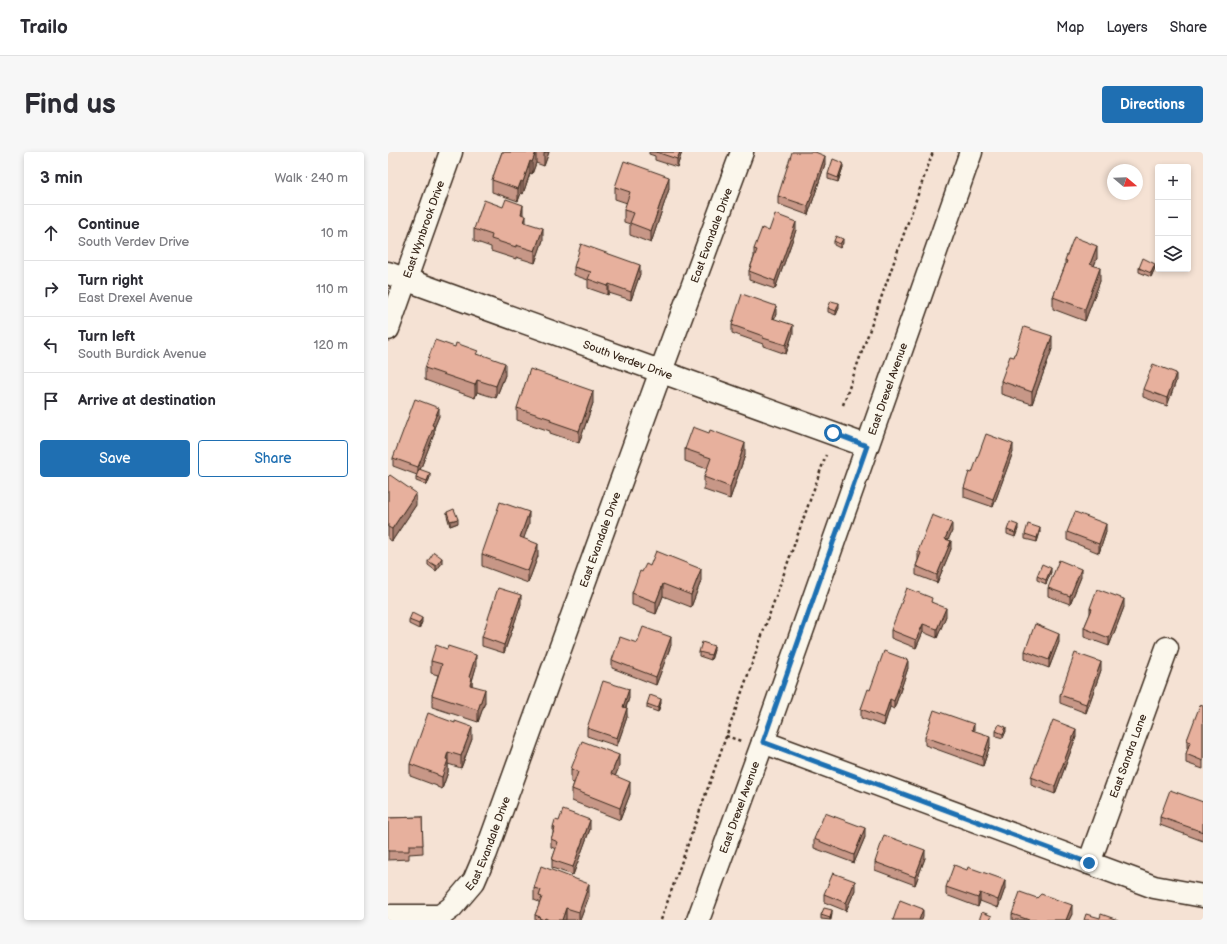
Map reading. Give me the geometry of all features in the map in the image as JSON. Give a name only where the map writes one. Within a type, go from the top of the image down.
[{"type":"street","name":"East Wynbrook Drive","points":[[388,328],[397,276],[451,152]]},
{"type":"street","name":"East Evandale Drive","points":[[388,916],[440,916],[451,908],[474,881],[486,853],[742,152]]},
{"type":"street","name":"East Drexel Avenue","points":[[698,920],[763,742],[971,152]]},
{"type":"street","name":"South Verdev Drive","points":[[397,276],[867,446]]},
{"type":"street","name":"East Sandra Lane","points":[[1089,863],[1167,648]]},
{"type":"street","points":[[763,742],[1154,887],[1203,896]]},
{"type":"path","points":[[843,405],[933,152]]},
{"type":"path","points":[[661,920],[826,455]]},
{"type":"building","points":[[502,152],[536,152],[532,162],[530,161],[523,182],[521,181],[518,189],[492,180]]},
{"type":"building","points":[[656,152],[680,152],[677,159]]},
{"type":"building","points":[[792,152],[815,152],[825,156],[808,206],[778,196]]},
{"type":"building","points":[[833,159],[843,163],[838,178],[828,174]]},
{"type":"building","points":[[624,161],[669,177],[651,231],[630,223],[634,213],[624,210],[630,192],[615,187]]},
{"type":"building","points":[[506,199],[523,205],[521,214],[526,216],[524,222],[543,228],[535,251],[491,239],[492,235],[474,229],[484,200],[503,207]]},
{"type":"building","points":[[775,214],[796,222],[775,281],[749,271],[757,250],[754,249],[762,228],[769,231]]},
{"type":"building","points":[[836,236],[843,239],[840,244],[834,241]]},
{"type":"building","points":[[1074,237],[1097,246],[1090,264],[1100,268],[1085,309],[1053,297],[1067,261],[1065,260]]},
{"type":"building","points":[[581,244],[640,265],[631,292],[609,284],[608,286],[588,279],[591,272],[574,267]]},
{"type":"building","points":[[1143,258],[1155,264],[1151,273],[1139,268]]},
{"type":"building","points":[[742,294],[776,306],[772,318],[793,325],[786,345],[763,338],[763,336],[732,325]]},
{"type":"building","points":[[831,301],[839,303],[836,311],[828,308]]},
{"type":"building","points":[[1024,327],[1052,336],[1032,392],[1001,381],[1010,356],[1014,357]]},
{"type":"building","points":[[435,340],[455,347],[456,343],[478,351],[476,354],[505,363],[496,386],[477,380],[475,385],[425,368]]},
{"type":"building","points":[[1153,364],[1176,373],[1167,398],[1143,389]]},
{"type":"building","points":[[530,369],[593,391],[579,431],[550,421],[551,419],[517,408]]},
{"type":"building","points":[[415,399],[439,408],[432,425],[434,426],[418,467],[393,458]]},
{"type":"building","points":[[693,427],[709,433],[710,430],[745,443],[730,487],[704,477],[711,458],[685,449]]},
{"type":"building","points":[[986,434],[1013,444],[993,499],[964,488],[969,472],[972,473]]},
{"type":"building","points":[[419,469],[430,473],[427,481],[416,477]]},
{"type":"building","points":[[390,475],[416,493],[392,529],[388,527],[388,477]]},
{"type":"building","points":[[500,502],[529,512],[520,537],[538,544],[528,571],[482,554]]},
{"type":"building","points":[[454,509],[458,519],[450,521],[447,512]]},
{"type":"building","points":[[1075,512],[1106,524],[1099,544],[1067,532]]},
{"type":"building","points":[[932,515],[952,523],[945,539],[951,541],[937,575],[916,566],[921,553],[918,551]]},
{"type":"building","points":[[1010,522],[1018,525],[1015,533],[1007,530]]},
{"type":"building","points":[[1028,524],[1040,528],[1037,538],[1025,534]]},
{"type":"building","points":[[656,551],[701,569],[691,595],[663,584],[656,602],[632,593],[640,571],[642,572],[646,564],[650,566]]},
{"type":"building","points":[[434,552],[442,558],[436,566],[428,561]]},
{"type":"building","points":[[1059,560],[1081,569],[1070,596],[1048,588]]},
{"type":"building","points":[[1042,564],[1051,568],[1046,580],[1037,576]]},
{"type":"building","points":[[498,588],[521,595],[504,645],[482,637]]},
{"type":"building","points":[[907,588],[932,598],[931,602],[946,608],[937,629],[923,624],[916,640],[891,630]]},
{"type":"building","points":[[1097,589],[1124,599],[1109,638],[1084,628],[1092,609],[1090,608]]},
{"type":"building","points":[[412,613],[422,618],[419,624],[409,620]]},
{"type":"building","points":[[1035,624],[1059,634],[1049,660],[1025,651]]},
{"type":"building","points":[[643,627],[671,637],[656,677],[612,660],[620,637],[637,643]]},
{"type":"building","points":[[702,642],[714,646],[711,655],[699,652]]},
{"type":"building","points":[[436,645],[447,649],[448,646],[476,655],[469,677],[472,678],[470,685],[485,689],[478,710],[432,695],[442,664],[431,661]]},
{"type":"building","points":[[884,651],[908,660],[894,701],[890,699],[884,718],[861,709],[868,689],[870,690]]},
{"type":"building","points":[[1075,653],[1101,662],[1086,704],[1060,695]]},
{"type":"building","points":[[603,681],[629,689],[623,707],[627,708],[617,738],[587,728]]},
{"type":"building","points":[[650,695],[661,699],[658,708],[647,704]]},
{"type":"building","points":[[1200,705],[1203,706],[1203,761],[1186,754],[1190,742],[1187,740]]},
{"type":"building","points":[[934,710],[974,724],[972,730],[990,736],[983,757],[925,737]]},
{"type":"building","points":[[428,713],[455,723],[455,721],[472,727],[461,756],[448,752],[446,759],[448,760],[442,777],[410,764]]},
{"type":"building","points":[[1053,720],[1076,729],[1055,786],[1031,777]]},
{"type":"building","points":[[999,724],[1006,727],[1003,734],[996,731]]},
{"type":"building","points":[[582,741],[619,755],[611,774],[630,782],[620,808],[572,789],[578,772],[571,769]]},
{"type":"building","points":[[1170,790],[1203,802],[1203,832],[1160,817]]},
{"type":"building","points":[[563,810],[590,820],[573,867],[552,860],[558,842],[551,839],[555,828],[553,827],[555,820],[559,821]]},
{"type":"building","points":[[825,813],[865,828],[854,855],[814,839]]},
{"type":"building","points":[[422,817],[423,845],[409,845],[409,851],[388,851],[388,818]]},
{"type":"building","points":[[884,835],[925,850],[915,877],[875,862]]},
{"type":"building","points":[[954,865],[967,870],[968,867],[1005,880],[998,900],[980,893],[978,898],[946,887]]},
{"type":"building","points":[[541,866],[589,884],[579,912],[566,908],[562,920],[549,920],[545,918],[544,920],[535,915],[542,897],[539,896],[541,890],[534,888]]},
{"type":"building","points":[[833,873],[855,881],[846,903],[824,894]]},
{"type":"building","points":[[1020,892],[1037,898],[1041,894],[1072,905],[1066,920],[1029,920],[1012,914]]},
{"type":"building","points":[[900,900],[923,909],[919,920],[893,920]]},
{"type":"building","points":[[824,908],[832,910],[830,918],[821,915]]},
{"type":"building","points":[[982,912],[992,916],[990,920],[979,920]]},
{"type":"building","points":[[1086,914],[1100,918],[1101,914],[1118,920],[1084,920]]},
{"type":"route","points":[[833,433],[867,446],[763,742],[1089,863]]}]
